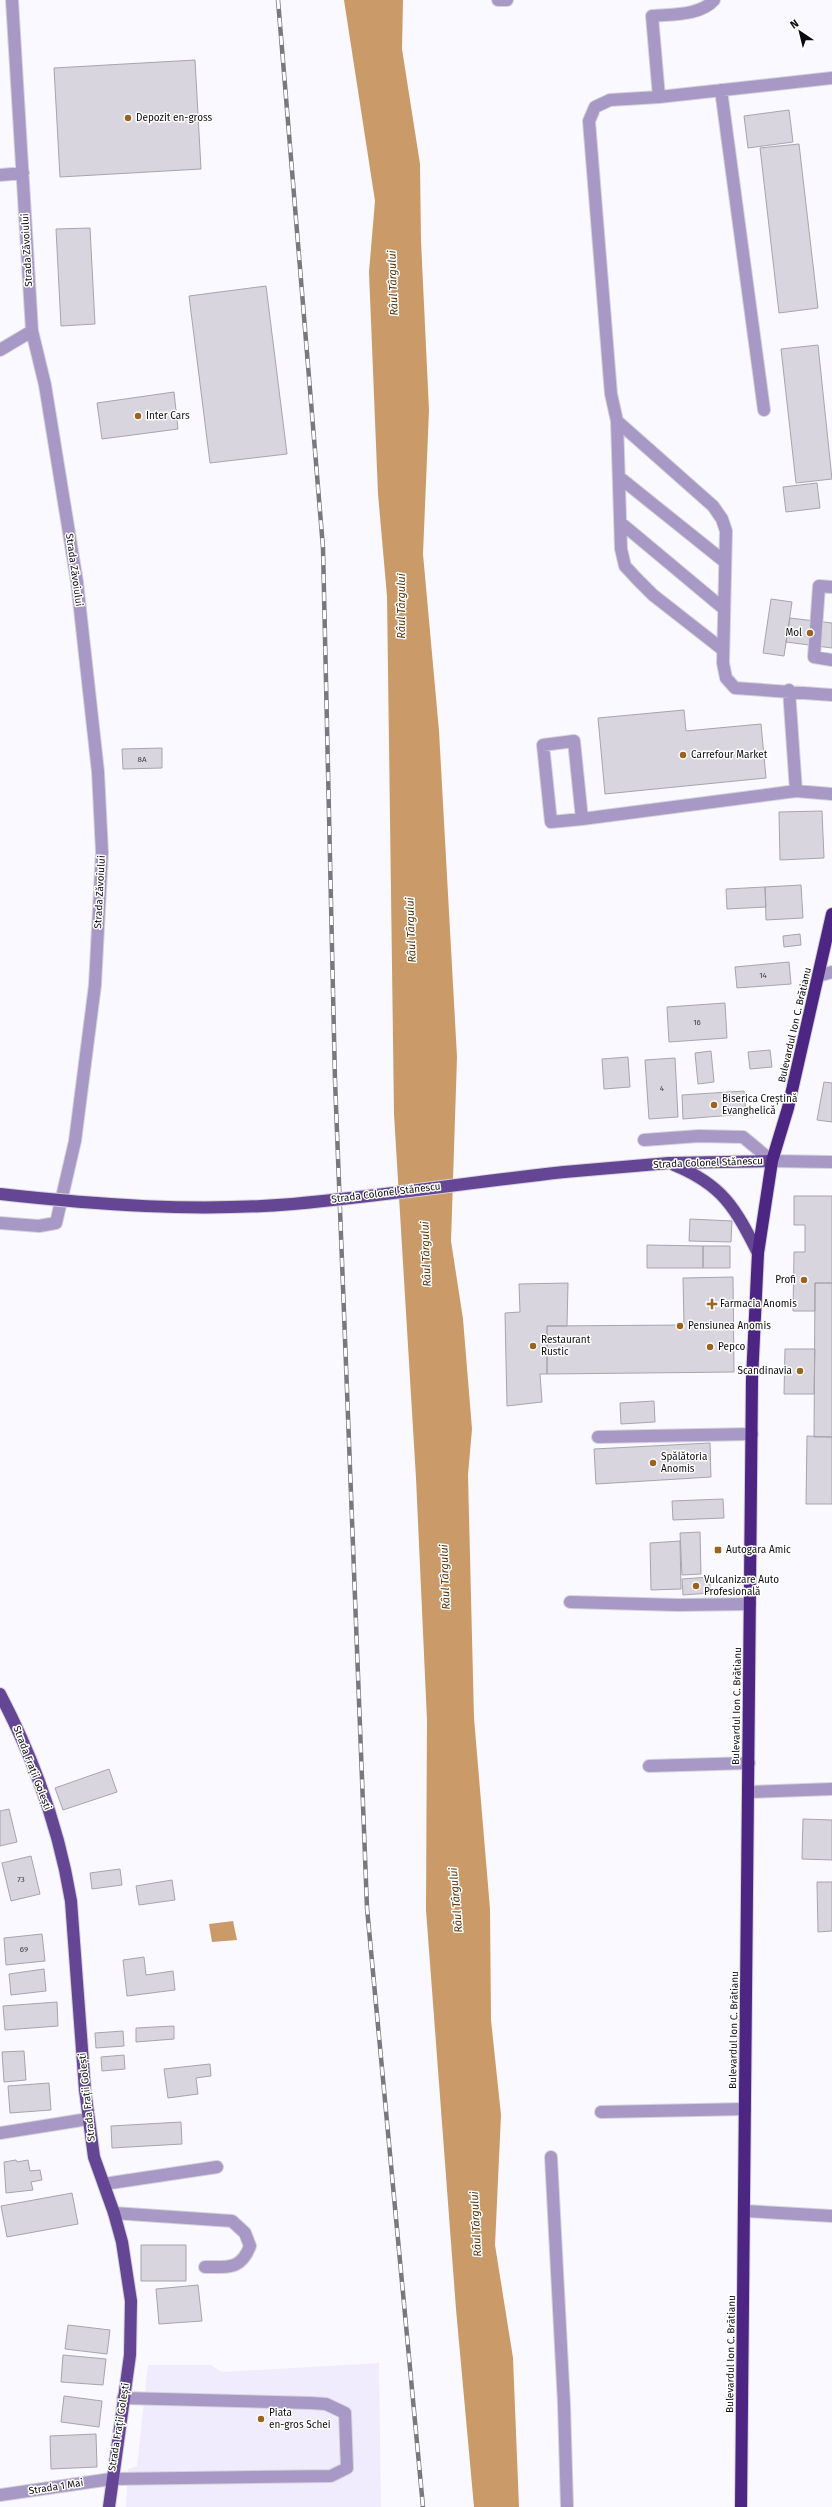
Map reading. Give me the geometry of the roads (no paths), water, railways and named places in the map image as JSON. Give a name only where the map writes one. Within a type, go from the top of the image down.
[{"type":"highway","name":"Bulevardul Ion C. Brătianu","points":[[741,2507],[752,1434],[758,1253],[772,1161],[788,1108],[832,914]]},
{"type":"main road","name":"Strada Colonel Stănescu","points":[[0,1194],[136,1207],[204,1208],[293,1204],[564,1172],[669,1163],[772,1161]]},
{"type":"main road","points":[[669,1163],[696,1174],[719,1190],[739,1216],[758,1253]]},
{"type":"main road","name":"Strada Frații Golești","points":[[0,1694],[23,1738],[43,1792],[66,1873],[70,1901],[88,2119],[94,2157],[114,2213],[123,2249],[131,2301],[130,2355],[111,2479],[109,2507]]},
{"type":"street","name":"Strada Zăvoiului","points":[[0,1223],[39,1226],[56,1223],[75,1141],[95,986],[102,852],[98,772],[77,582],[45,385],[32,331],[12,0]]},
{"type":"street","points":[[498,0],[507,0]]},
{"type":"street","points":[[659,98],[652,16],[697,11],[706,7],[714,0]]},
{"type":"street","points":[[722,649],[653,595],[625,566],[621,549],[617,421],[611,394],[589,121],[596,107],[610,100],[659,98],[832,78]]},
{"type":"street","points":[[721,90],[764,410]]},
{"type":"street","points":[[0,175],[23,174]]},
{"type":"street","points":[[0,350],[32,331]]},
{"type":"street","points":[[617,421],[713,506],[722,519],[726,531],[722,649],[726,678],[735,688],[789,690],[832,695]]},
{"type":"street","points":[[619,477],[725,562]]},
{"type":"street","points":[[621,523],[724,609]]},
{"type":"street","points":[[832,587],[819,586],[814,657],[832,660]]},
{"type":"street","points":[[789,690],[796,791]]},
{"type":"street","points":[[582,819],[574,742],[543,745],[551,822],[582,819],[796,791],[832,794]]},
{"type":"street","points":[[818,976],[832,972]]},
{"type":"street","points":[[644,1140],[699,1136],[743,1137],[772,1161],[832,1162]]},
{"type":"street","points":[[598,1437],[752,1434]]},
{"type":"street","points":[[570,1602],[678,1605],[750,1604]]},
{"type":"street","points":[[649,1766],[749,1763]]},
{"type":"street","points":[[748,1792],[832,1789]]},
{"type":"street","points":[[601,2112],[745,2109]]},
{"type":"street","points":[[0,2134],[88,2119]]},
{"type":"street","points":[[551,2158],[564,2404],[566,2507]]},
{"type":"street","points":[[104,2184],[217,2167]]},
{"type":"street","points":[[745,2211],[832,2216]]},
{"type":"street","points":[[114,2213],[232,2221],[245,2233],[250,2246],[246,2258],[232,2267],[205,2267]]},
{"type":"street","name":"Strada 1 Mai","points":[[0,2496],[111,2479],[331,2476],[346,2468],[345,2413],[337,2408],[311,2403],[123,2398]]},
{"type":"water","name":"Râul Târgului","points":[[344,0],[403,0],[402,49],[420,164],[421,241],[429,410],[423,554],[439,731],[457,1057],[451,1241],[463,1319],[472,1429],[468,1475],[474,1718],[490,1909],[491,2020],[501,2115],[495,2245],[513,2358],[519,2507],[474,2507],[456,2309],[426,1910],[427,1720],[416,1478],[394,1114],[387,596],[378,494],[369,272],[375,201]]},
{"type":"water","points":[[233,1921],[237,1940],[212,1942],[209,1924]]},
{"type":"railway","points":[[278,0],[323,548],[335,1080],[367,1908],[423,2507]]},
{"type":"place","name":"Depozit en-gross","points":[[128,118]]},
{"type":"place","name":"Inter Cars","points":[[138,416]]},
{"type":"place","name":"Mol","points":[[810,633]]},
{"type":"place","name":"Carrefour Market","points":[[683,755]]},
{"type":"place","name":"Biserica Creștină Evanghelică","points":[[714,1105]]},
{"type":"place","name":"Profi","points":[[804,1280]]},
{"type":"place","name":"Farmacia Anomis","points":[[712,1304]]},
{"type":"place","name":"Pensiunea Anomis","points":[[680,1326]]},
{"type":"place","name":"Restaurant Rustic","points":[[533,1346]]},
{"type":"place","name":"Pepco","points":[[710,1347]]},
{"type":"place","name":"Scandinavia","points":[[800,1371]]},
{"type":"place","name":"Spălătoria Anomis","points":[[653,1463]]},
{"type":"place","name":"Autogara Amic","points":[[718,1550]]},
{"type":"place","name":"Vulcanizare Auto Profesională","points":[[696,1586]]},
{"type":"place","name":"Piata en-gros Schei","points":[[261,2419]]}]
